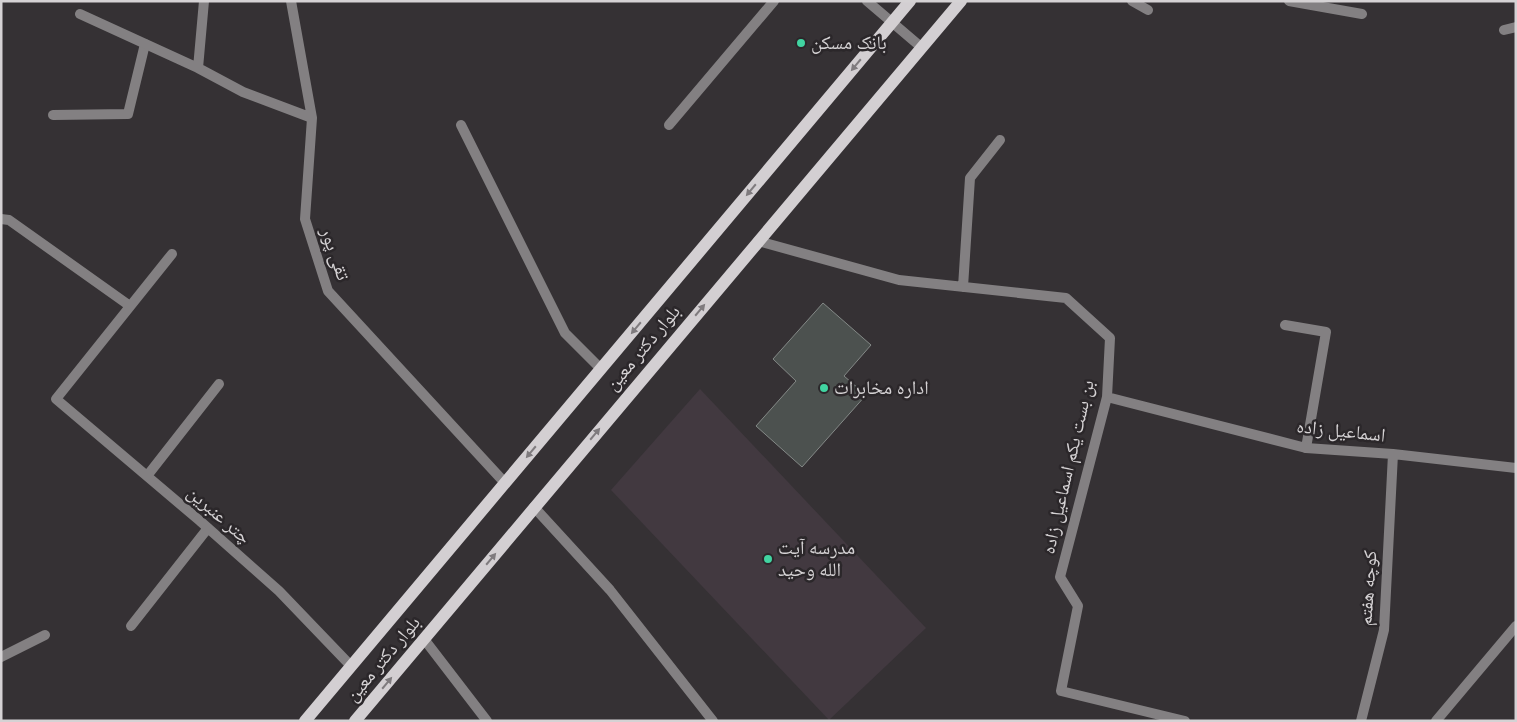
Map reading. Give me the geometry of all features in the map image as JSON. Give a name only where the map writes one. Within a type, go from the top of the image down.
[{"type":"main road","name":"بلوار دکتر معین","points":[[305,721],[910,1]]},
{"type":"main road","name":"بلوار دکتر معین","points":[[355,721],[961,1]]},
{"type":"street","points":[[198,68],[204,1]]},
{"type":"street","name":"تقی پور","points":[[291,1],[312,118],[305,220],[328,291],[505,483]]},
{"type":"street","points":[[669,125],[774,1]]},
{"type":"street","points":[[867,1],[921,47]]},
{"type":"street","points":[[1132,1],[1148,10]]},
{"type":"street","points":[[1289,1],[1362,14]]},
{"type":"street","points":[[80,14],[198,68],[243,92],[312,118]]},
{"type":"street","points":[[1504,30],[1516,27]]},
{"type":"street","points":[[53,115],[128,114],[145,44]]},
{"type":"street","points":[[461,125],[565,333],[601,369]]},
{"type":"street","points":[[963,287],[970,178],[1000,140]]},
{"type":"street","points":[[1,219],[9,220],[130,306],[172,254]]},
{"type":"street","name":"بن بست یکم اسماعیل زاده","points":[[758,241],[899,280],[1066,298],[1110,338],[1107,397],[1060,577],[1078,606],[1060,692],[1185,721]]},
{"type":"street","name":"چتر عنبرین","points":[[130,306],[56,399],[279,591],[350,666]]},
{"type":"street","points":[[1285,325],[1326,332],[1306,448]]},
{"type":"street","points":[[147,476],[219,384]]},
{"type":"street","name":"اسماعیل زاده","points":[[1107,397],[1306,448],[1393,454],[1516,468]]},
{"type":"street","name":"کوچه هفتم","points":[[1360,721],[1384,630],[1393,454]]},
{"type":"street","points":[[534,507],[610,590],[713,721]]},
{"type":"street","points":[[131,626],[208,528]]},
{"type":"street","points":[[1436,721],[1516,626]]},
{"type":"street","points":[[1,657],[45,635]]},
{"type":"street","points":[[424,639],[487,721]]},
{"type":"shaded area","name":"مدرسه آیت الله وحید","points":[[700,389],[926,628],[829,720],[611,490]]},
{"type":"building","name":"اداره مخابرات","points":[[823,303],[871,345],[844,376],[866,395],[802,467],[756,426],[796,381],[773,359]]},
{"type":"place","name":"بانک مسکن","points":[[801,43]]},
{"type":"place","name":"اداره مخابرات","points":[[824,388]]},
{"type":"place","name":"مدرسه آیت الله وحید","points":[[768,559]]}]
